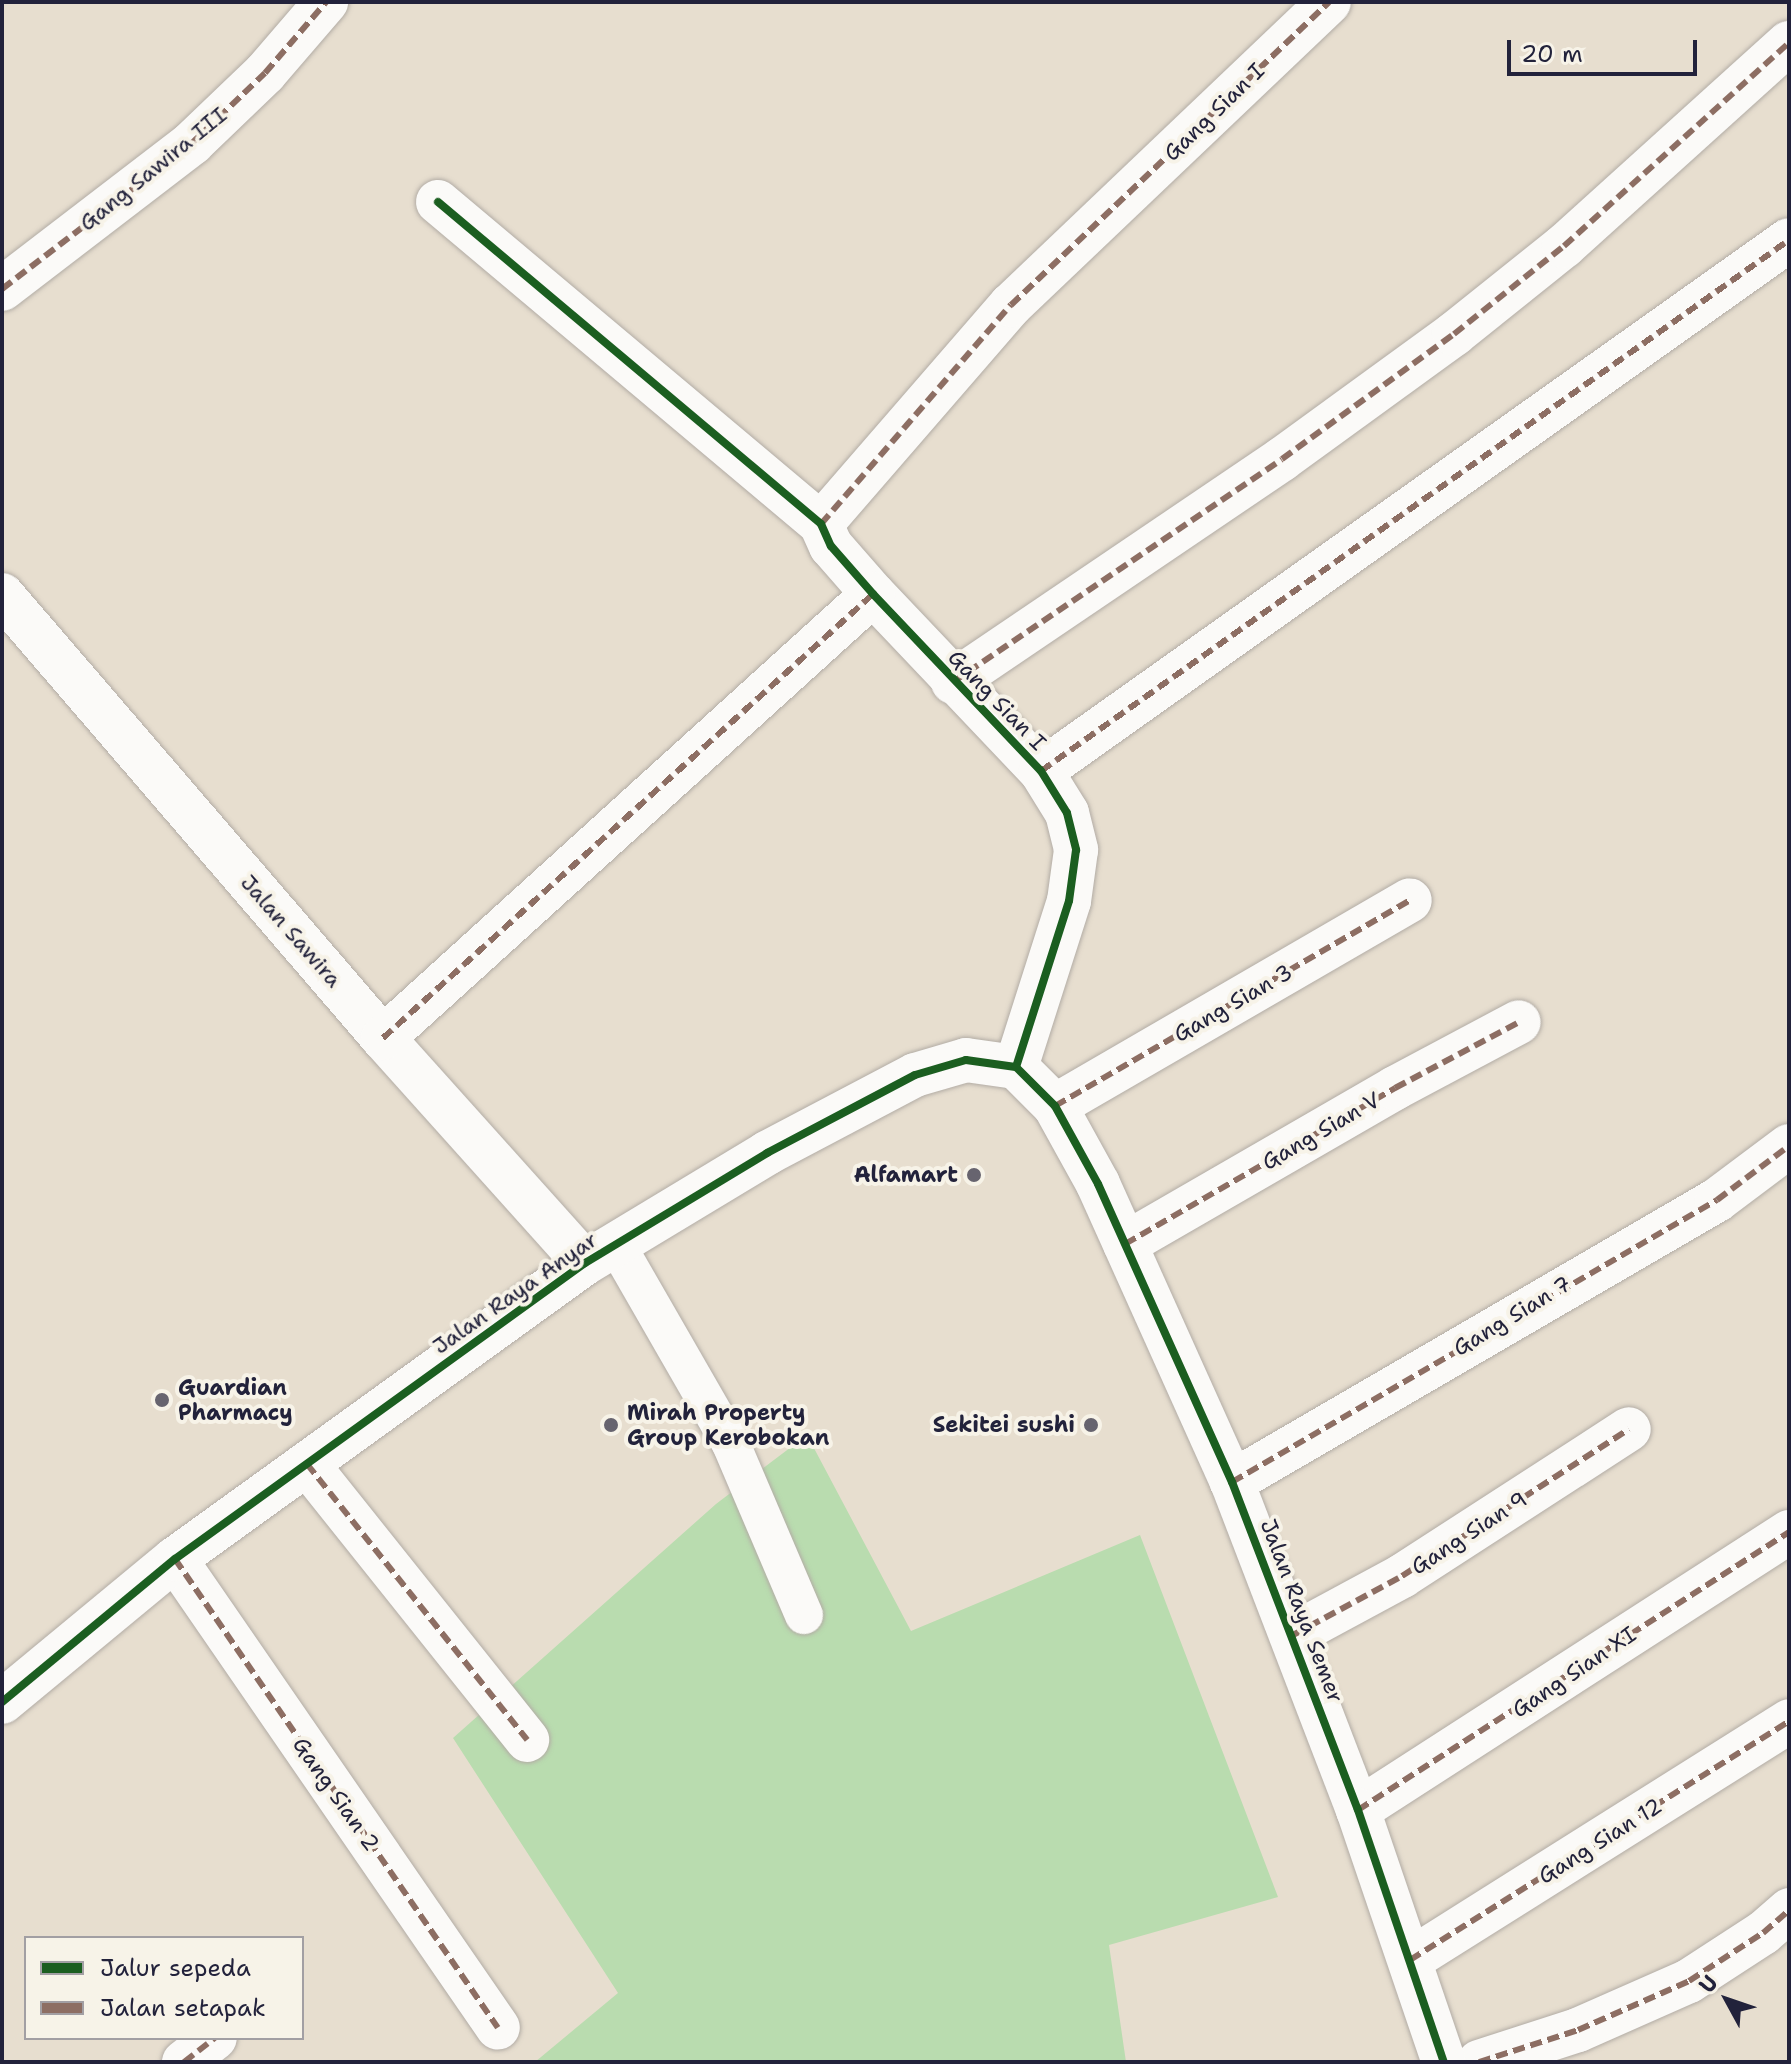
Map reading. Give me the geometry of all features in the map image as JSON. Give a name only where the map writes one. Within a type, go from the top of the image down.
[{"type":"street","name":"Gang Sawira III","points":[[2,289],[192,143],[265,73],[326,2]]},
{"type":"street","name":"Gang Sian I","points":[[1016,1067],[1069,901],[1076,850],[1067,813],[1041,771],[953,682],[873,594],[831,546],[821,524],[1011,305],[1329,2]]},
{"type":"street","points":[[953,682],[1282,459],[1454,334],[1564,246],[1789,43]]},
{"type":"street","points":[[438,202],[821,524]]},
{"type":"street","points":[[1041,771],[1789,240]]},
{"type":"street","points":[[383,1038],[873,594]]},
{"type":"street","name":"Jalan Sawira","points":[[2,595],[383,1038],[601,1253]]},
{"type":"street","name":"Gang Sian 3","points":[[1055,1106],[1410,900]]},
{"type":"street","name":"Gang Sian V","points":[[1125,1244],[1395,1088],[1519,1022]]},
{"type":"street","name":"Jalan Raya Anyar","points":[[2,1702],[175,1559],[601,1253],[767,1153],[915,1075],[966,1060],[1016,1067]]},
{"type":"street","points":[[1016,1067],[1055,1106]]},
{"type":"street","name":"Jalan Raya Semer","points":[[1055,1106],[1098,1184],[1299,1632],[1444,2062]]},
{"type":"street","name":"Gang Sian 7","points":[[1232,1482],[1717,1200],[1789,1146]]},
{"type":"street","name":"Gang Sian 9","points":[[1299,1632],[1402,1576],[1629,1429]]},
{"type":"street","points":[[307,1464],[527,1740]]},
{"type":"street","name":"Gang Sian XI","points":[[1358,1810],[1789,1532]]},
{"type":"street","name":"Gang Sian 2","points":[[175,1559],[498,2028]]},
{"type":"street","name":"Gang Sian 12","points":[[1410,1960],[1789,1721]]},
{"type":"street","points":[[1479,2062],[1578,2030],[1689,1981],[1763,1933],[1789,1910]]},
{"type":"street","points":[[184,2062],[212,2040]]},
{"type":"lane","points":[[601,1253],[731,1444],[804,1615]]},
{"type":"green space","points":[[807,1435],[911,1631],[1140,1535],[1278,1897],[1109,1945],[1126,2062],[535,2062],[618,1993],[453,1738],[716,1504]]},
{"type":"marked path","points":[[2,289],[192,143],[265,73],[326,2]]},
{"type":"marked path","points":[[821,524],[1011,305],[1329,2]]},
{"type":"marked path","points":[[953,682],[1282,459],[1454,334],[1564,246],[1789,43]]},
{"type":"marked path","points":[[1041,771],[1789,240]]},
{"type":"marked path","points":[[383,1038],[873,594]]},
{"type":"marked path","points":[[1055,1106],[1410,900]]},
{"type":"marked path","points":[[1125,1244],[1395,1088],[1519,1022]]},
{"type":"marked path","points":[[1232,1482],[1717,1200],[1789,1146]]},
{"type":"marked path","points":[[1293,1635],[1402,1576],[1629,1429]]},
{"type":"marked path","points":[[307,1464],[527,1740]]},
{"type":"marked path","points":[[1358,1810],[1789,1532]]},
{"type":"marked path","points":[[175,1559],[498,2028]]},
{"type":"marked path","points":[[1410,1960],[1789,1721]]},
{"type":"marked path","points":[[1479,2062],[1578,2030],[1689,1981],[1763,1933],[1789,1910]]},
{"type":"marked path","points":[[184,2062],[212,2040]]},
{"type":"cycle path","points":[[438,202],[821,524],[831,546],[873,594],[1041,771],[1067,813],[1076,850],[1069,901],[1016,1067]]},
{"type":"cycle path","points":[[2,1702],[175,1559],[585,1263],[767,1153],[915,1075],[966,1060],[1016,1067],[1055,1106],[1098,1184],[1232,1482],[1358,1810],[1444,2062]]},
{"type":"place","name":"Alfamart","points":[[974,1175]]},
{"type":"place","name":"Guardian Pharmacy","points":[[162,1400]]},
{"type":"place","name":"Mirah Property Group Kerobokan","points":[[611,1425]]},
{"type":"place","name":"Sekitei sushi","points":[[1091,1425]]}]
